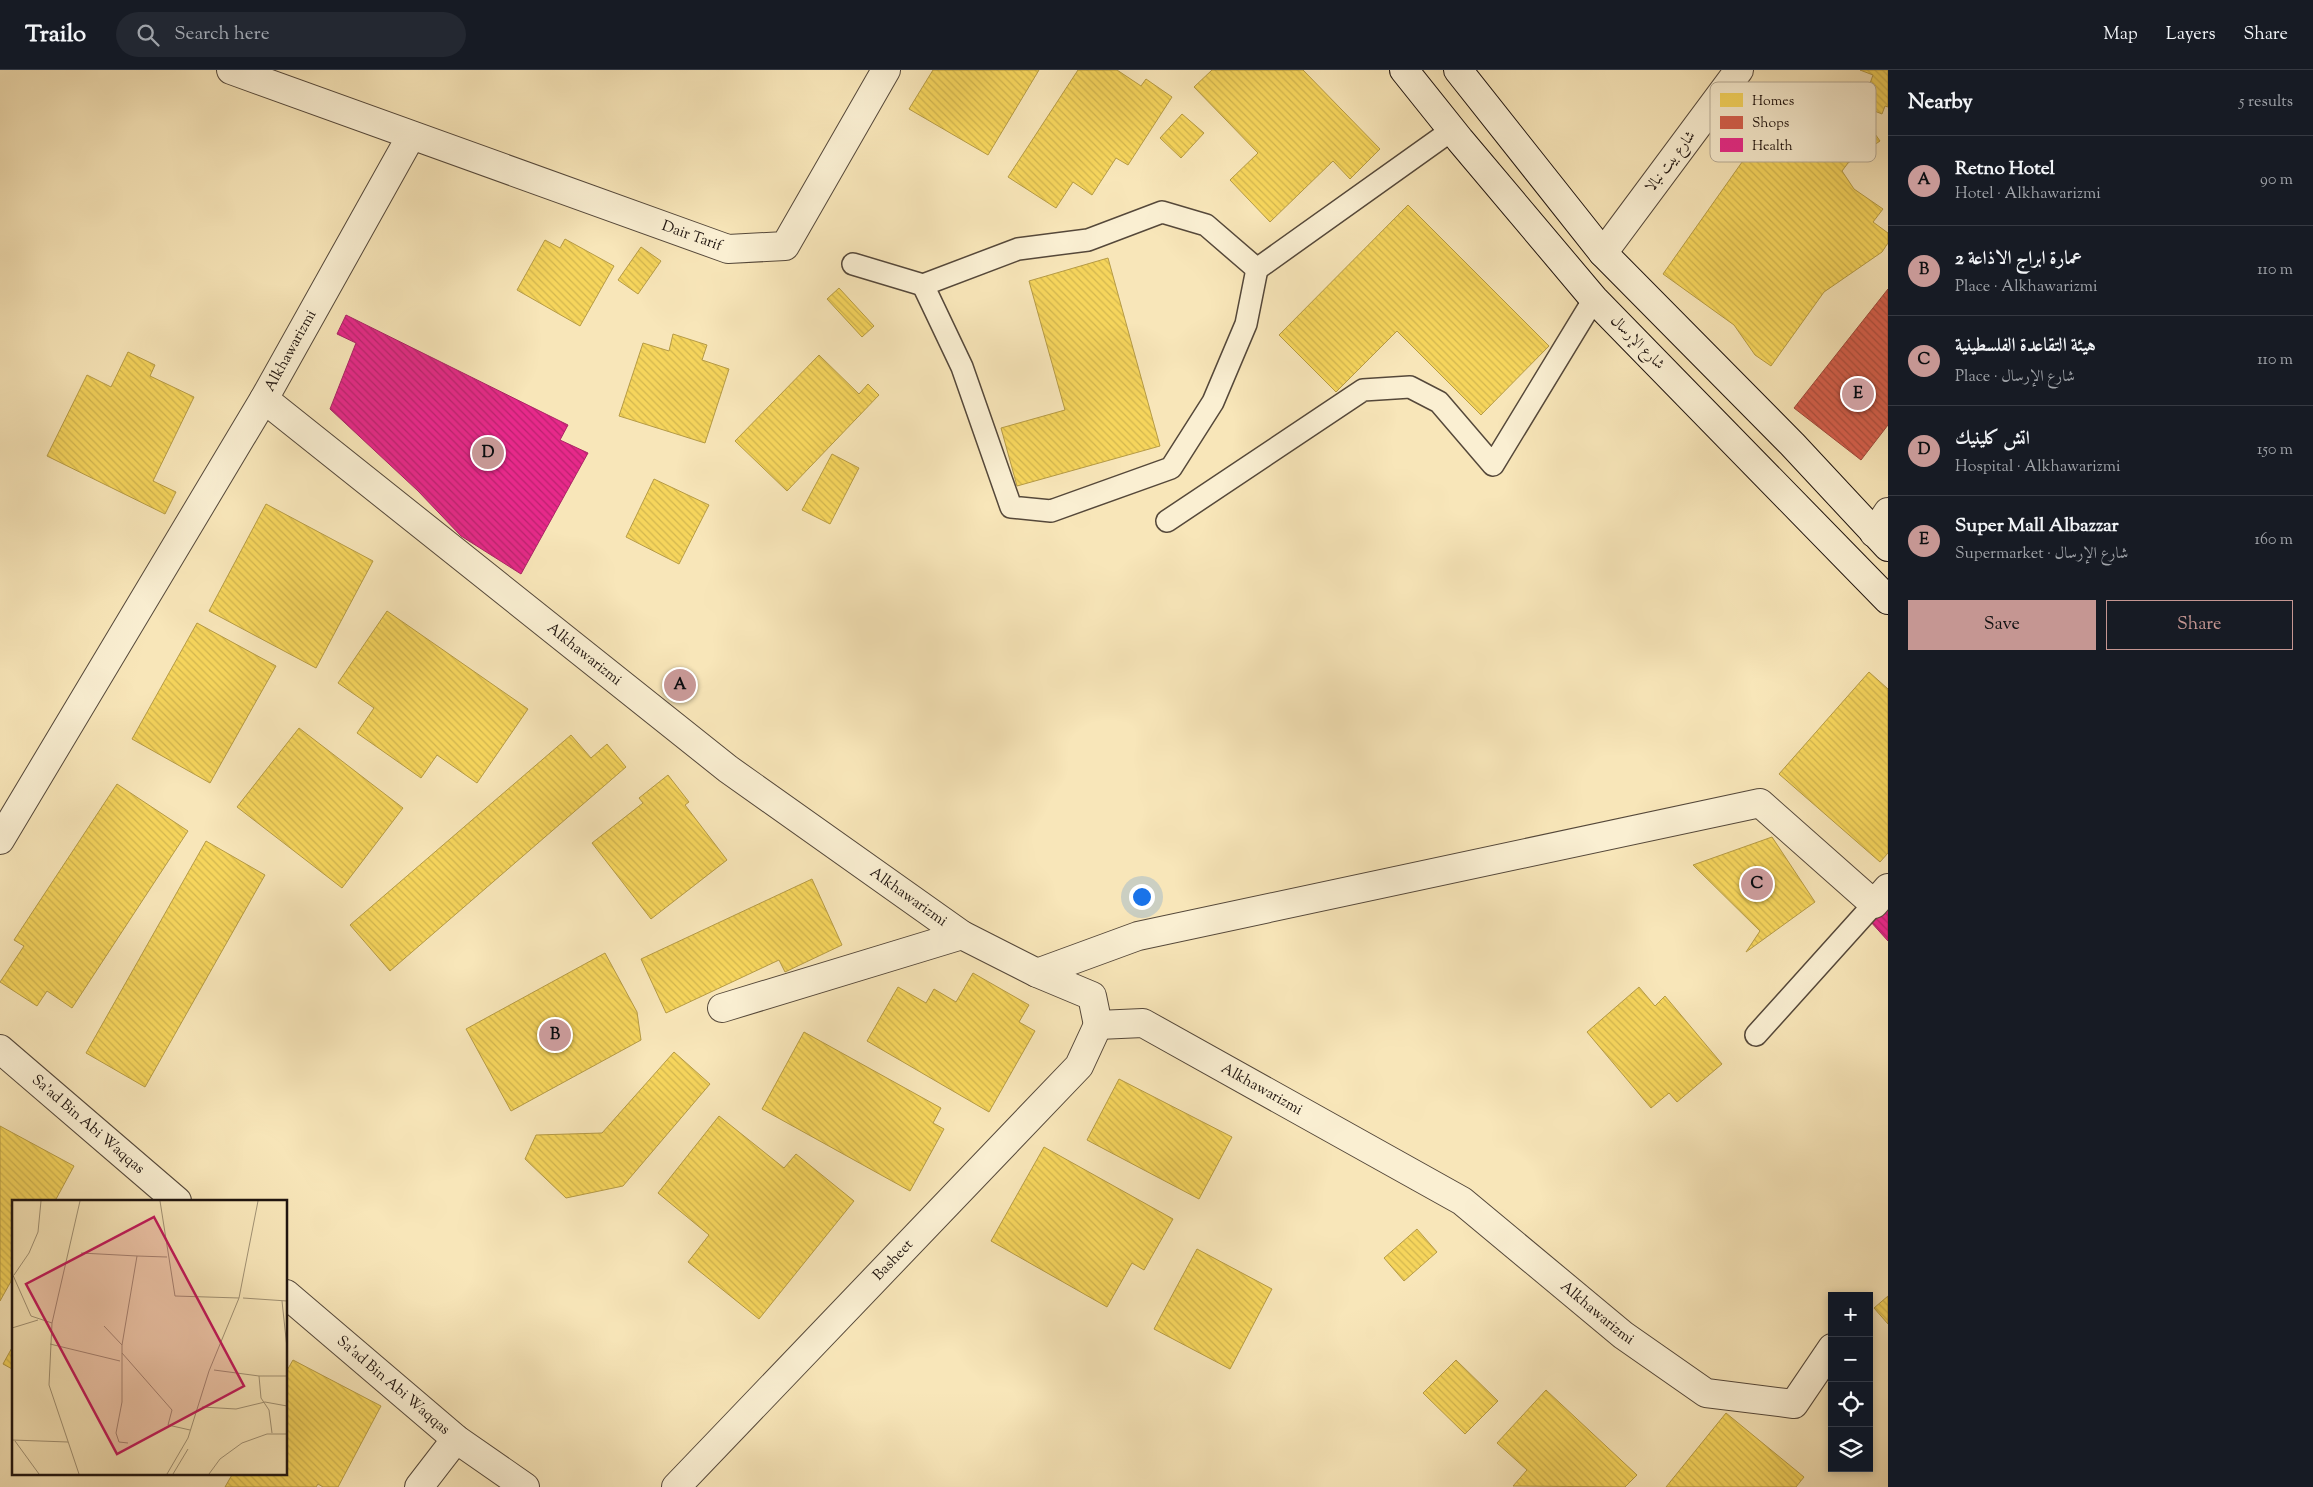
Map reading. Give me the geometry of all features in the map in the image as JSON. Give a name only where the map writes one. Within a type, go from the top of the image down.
[{"type":"street","points":[[231,70],[411,136]]},
{"type":"street","name":"Dair Tarif","points":[[411,136],[728,249],[785,246],[886,70]]},
{"type":"street","name":"شارع الإرسال","points":[[1404,70],[1452,130],[1588,290],[1888,600]]},
{"type":"street","points":[[1458,70],[1603,253],[1792,444],[1883,531]]},
{"type":"street","name":"شارع بيت نبالا","points":[[1730,82],[1739,70]]},
{"type":"street","name":"شارع بيت نبالا","points":[[1588,290],[1603,253],[1710,109]]},
{"type":"street","name":"Alkhawarizmi","points":[[411,136],[264,399],[728,770],[962,936],[1037,974],[1092,996],[1098,1025],[1144,1023],[1462,1202],[1623,1335],[1706,1393],[1794,1404],[1828,1354]]},
{"type":"street","points":[[0,840],[264,399]]},
{"type":"street","points":[[1037,974],[1138,936],[1760,803],[1881,896]]},
{"type":"street","points":[[722,1008],[962,936]]},
{"type":"street","name":"Basheet","points":[[676,1487],[1079,1066],[1098,1025]]},
{"type":"street","name":"Sa'ad Bin Abi Waqqas","points":[[0,1049],[176,1200]]},
{"type":"street","name":"Sa'ad Bin Abi Waqqas","points":[[288,1296],[456,1439],[525,1487]]},
{"type":"street","points":[[418,1487],[456,1439]]},
{"type":"lane","points":[[923,285],[962,367],[1011,507],[1051,511],[1171,468],[1213,402],[1246,324],[1258,269],[1452,130]]},
{"type":"lane","points":[[853,264],[923,285],[1018,249],[1088,240],[1162,212],[1206,224],[1258,269]]},
{"type":"lane","points":[[1166,521],[1363,390],[1410,387],[1439,402],[1493,465],[1588,290]]},
{"type":"lane","points":[[1756,1035],[1881,896]]},
{"type":"building: Homes","points":[[933,70],[1039,70],[988,155],[909,109]]},
{"type":"building: Homes","points":[[1078,70],[1117,70],[1141,86],[1146,79],[1172,97],[1128,165],[1116,158],[1092,195],[1073,182],[1056,208],[1008,177]]},
{"type":"building: Homes","points":[[1212,70],[1303,70],[1380,149],[1350,179],[1333,161],[1270,222],[1230,180],[1258,153],[1194,87]]},
{"type":"building: Homes","points":[[1860,70],[1888,70],[1888,107],[1885,106],[1882,114],[1876,112],[1876,82],[1871,82],[1873,75]]},
{"type":"building: Homes","points":[[1182,114],[1204,133],[1181,158],[1160,138]]},
{"type":"building: Homes","points":[[1876,135],[1880,141],[1876,144]]},
{"type":"building: Homes","points":[[1742,162],[1849,162],[1842,171],[1854,189],[1883,209],[1873,222],[1888,233],[1888,243],[1882,252],[1824,292],[1771,366],[1755,355],[1734,325],[1663,274]]},
{"type":"building: Homes","points":[[1408,205],[1549,346],[1481,415],[1397,331],[1336,392],[1279,335]]},
{"type":"building: Homes","points":[[565,239],[614,266],[580,326],[517,290],[545,240],[560,248]]},
{"type":"building: Homes","points":[[641,247],[661,261],[638,294],[618,280]]},
{"type":"building: Homes","points":[[1108,258],[1160,446],[1017,486],[1001,428],[1065,410],[1029,281]]},
{"type":"building: Homes","points":[[839,288],[874,326],[862,337],[827,299]]},
{"type":"building: Homes","points":[[673,334],[707,345],[702,360],[729,369],[705,443],[619,416],[643,343],[669,351]]},
{"type":"building: Homes","points":[[128,352],[155,365],[150,376],[194,397],[153,481],[176,492],[165,514],[47,456],[87,375],[111,387]]},
{"type":"building: Homes","points":[[819,355],[859,394],[868,384],[879,395],[787,491],[735,441]]},
{"type":"building: Homes","points":[[832,454],[859,468],[830,524],[802,510]]},
{"type":"building: Homes","points":[[654,479],[709,505],[679,564],[626,537]]},
{"type":"building: Homes","points":[[266,504],[373,561],[316,668],[209,611]]},
{"type":"building: Homes","points":[[387,611],[528,709],[477,783],[437,755],[421,778],[357,733],[374,708],[338,683]]},
{"type":"building: Homes","points":[[197,623],[276,666],[210,783],[132,739]]},
{"type":"building: Homes","points":[[1869,672],[1888,689],[1888,853],[1880,862],[1779,774]]},
{"type":"building: Homes","points":[[299,728],[403,808],[342,888],[237,807]]},
{"type":"building: Homes","points":[[571,735],[591,758],[607,744],[626,767],[390,971],[350,925]]},
{"type":"building: Homes","points":[[668,775],[689,802],[685,805],[727,860],[651,919],[592,843],[643,803],[639,798]]},
{"type":"building: Homes","points":[[117,784],[188,831],[72,1008],[47,991],[37,1006],[0,982],[24,946],[14,940]]},
{"type":"building: Homes","points":[[1772,837],[1815,902],[1746,952],[1760,931],[1693,865]]},
{"type":"building: Homes","points":[[206,841],[265,875],[145,1087],[86,1053]]},
{"type":"building: Homes","points":[[812,879],[842,945],[785,972],[779,960],[666,1013],[641,959]]},
{"type":"building: Homes","points":[[605,953],[637,1012],[641,1040],[511,1111],[466,1029]]},
{"type":"building: Homes","points":[[973,973],[1029,1005],[1019,1022],[1035,1031],[989,1112],[867,1041],[898,987],[926,1003],[934,989],[956,1002]]},
{"type":"building: Homes","points":[[1639,987],[1655,1006],[1665,996],[1722,1064],[1677,1102],[1669,1093],[1651,1108],[1587,1032]]},
{"type":"building: Homes","points":[[804,1032],[941,1108],[933,1123],[944,1129],[910,1191],[762,1109]]},
{"type":"building: Homes","points":[[674,1052],[710,1084],[623,1186],[566,1198],[525,1159],[536,1135],[602,1133]]},
{"type":"building: Homes","points":[[1119,1079],[1232,1137],[1199,1199],[1087,1140]]},
{"type":"building: Homes","points":[[719,1116],[784,1168],[796,1154],[854,1201],[759,1319],[688,1262],[709,1235],[658,1193]]},
{"type":"building: Homes","points":[[0,1126],[74,1166],[56,1200],[12,1200],[12,1280],[0,1301]]},
{"type":"building: Homes","points":[[1044,1147],[1173,1219],[1144,1270],[1132,1263],[1107,1307],[991,1241]]},
{"type":"building: Homes","points":[[1417,1229],[1437,1252],[1404,1281],[1384,1258]]},
{"type":"building: Homes","points":[[1197,1249],[1272,1289],[1230,1369],[1154,1329]]},
{"type":"building: Homes","points":[[1888,1296],[1888,1324],[1874,1308]]},
{"type":"building: Homes","points":[[12,1348],[12,1369],[3,1364]]},
{"type":"building: Homes","points":[[293,1360],[381,1406],[338,1487],[323,1487],[318,1484],[316,1487],[225,1487],[232,1474],[288,1474],[288,1369]]},
{"type":"building: Homes","points":[[1456,1360],[1498,1401],[1465,1434],[1423,1393]]},
{"type":"building: Homes","points":[[1546,1390],[1637,1475],[1625,1487],[1513,1486],[1527,1470],[1497,1443]]},
{"type":"building: Homes","points":[[1726,1413],[1804,1477],[1796,1487],[1666,1487]]},
{"type":"building: Shops","points":[[1888,289],[1888,425],[1861,460],[1794,408]]},
{"type":"building: Health","points":[[346,315],[568,425],[560,440],[588,453],[521,574],[461,536],[418,491],[330,409],[356,343],[337,334]]},
{"type":"building: Health","points":[[1888,902],[1888,941],[1870,921]]},
{"type":"place","name":"Super Mall Albazzar","points":[[1858,394]]},
{"type":"place","name":"اتش كلينيك","points":[[488,453]]},
{"type":"place","name":"Retno Hotel","points":[[680,685]]},
{"type":"place","name":"هيئة التقاعدة الفلسطينية","points":[[1757,884]]},
{"type":"place","name":"عمارة ابراج الاذاعة 2","points":[[555,1035]]}]
